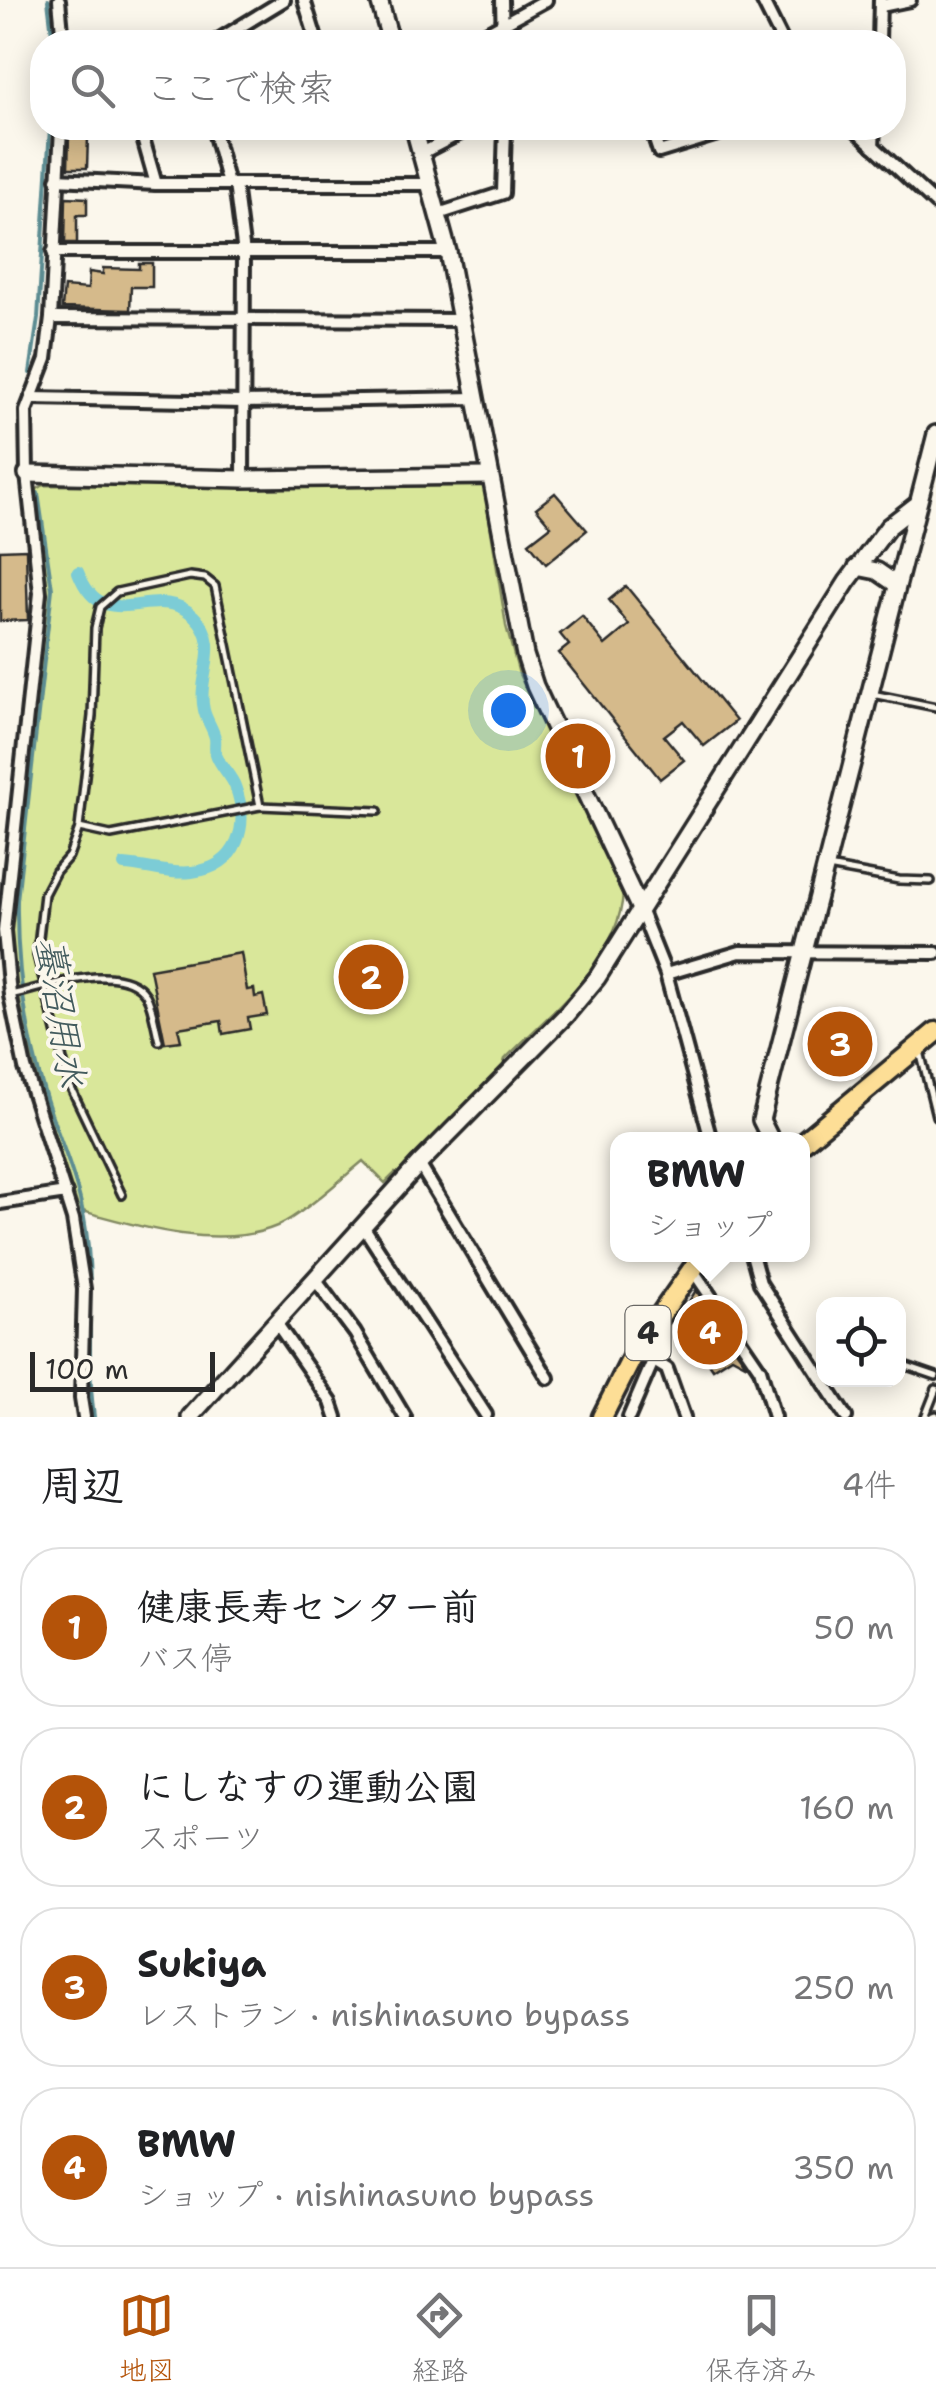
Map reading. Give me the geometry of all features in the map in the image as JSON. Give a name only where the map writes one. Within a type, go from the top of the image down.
[{"type":"highway","points":[[810,1136],[936,1032]]},
{"type":"highway","name":"4","points":[[602,1417],[636,1350],[697,1262]]},
{"type":"street","points":[[58,0],[62,30]]},
{"type":"street","points":[[235,30],[284,0]]},
{"type":"street","points":[[304,0],[313,30]]},
{"type":"street","points":[[379,0],[388,30]]},
{"type":"street","points":[[502,0],[503,30]]},
{"type":"street","points":[[491,30],[546,0]]},
{"type":"street","points":[[762,0],[777,30]]},
{"type":"street","points":[[879,30],[880,3],[910,0]]},
{"type":"street","points":[[60,140],[46,359],[26,411],[27,474],[40,593],[2,931],[10,995],[26,1068],[66,1194],[84,1289],[84,1417]]},
{"type":"street","points":[[143,140],[156,184]]},
{"type":"street","points":[[217,140],[232,184],[244,254],[243,479]]},
{"type":"street","points":[[418,140],[448,252],[525,655],[535,686],[640,908],[666,974],[709,1132]]},
{"type":"street","points":[[422,153],[447,140]]},
{"type":"street","points":[[438,214],[503,193],[505,140]]},
{"type":"street","points":[[656,140],[659,152],[698,140]]},
{"type":"street","points":[[867,140],[936,204]]},
{"type":"street","points":[[874,140],[874,146]]},
{"type":"street","points":[[58,179],[156,184],[430,184]]},
{"type":"street","points":[[52,252],[448,252]]},
{"type":"street","points":[[51,318],[460,320]]},
{"type":"street","points":[[31,398],[244,402],[477,398]]},
{"type":"street","points":[[767,1132],[761,1120],[936,434]]},
{"type":"street","points":[[27,474],[243,479],[489,476]]},
{"type":"street","points":[[190,1417],[419,1164],[584,994],[857,567],[888,527],[915,506]]},
{"type":"street","points":[[857,567],[876,571],[896,584]]},
{"type":"street","points":[[666,974],[740,952],[936,953]]},
{"type":"street","points":[[419,1164],[548,1378]]},
{"type":"street","points":[[0,1204],[66,1194]]},
{"type":"street","points":[[362,1226],[486,1415]]},
{"type":"street","points":[[697,1262],[760,1369],[774,1417]]},
{"type":"street","points":[[754,1262],[760,1283],[846,1417]]},
{"type":"street","points":[[314,1278],[355,1333],[405,1417]]},
{"type":"street","points":[[275,1321],[331,1402],[336,1417]]},
{"type":"street","points":[[636,1350],[667,1369],[684,1417]]},
{"type":"street","points":[[630,1417],[653,1361]]},
{"type":"lane","points":[[122,1196],[68,1084],[37,955],[44,894],[69,856],[80,828],[92,716],[95,628],[100,607],[117,592],[190,576],[204,578],[215,586],[260,806]]},
{"type":"lane","points":[[869,693],[936,707]]},
{"type":"lane","points":[[80,828],[111,835],[260,806],[378,811]]},
{"type":"lane","points":[[825,866],[899,880],[932,880]]},
{"type":"lane","points":[[10,995],[95,974],[133,983],[146,995],[158,1040]]},
{"type":"lane","points":[[918,1044],[936,1116]]},
{"type":"lane","points":[[906,1367],[936,1376]]},
{"type":"lane","points":[[930,1416],[936,1389]]},
{"type":"green space","points":[[44,485],[484,486],[506,626],[519,674],[623,893],[619,918],[596,963],[505,1059],[502,1069],[398,1176],[395,1173],[385,1183],[363,1161],[298,1214],[254,1233],[177,1233],[79,1210],[36,1071],[20,1001],[10,929],[45,592],[34,491]]},
{"type":"building","points":[[69,140],[88,140],[87,168],[68,168]]},
{"type":"building","points":[[66,197],[87,198],[87,215],[77,215],[77,243],[65,243]]},
{"type":"building","points":[[139,263],[152,263],[152,287],[131,287],[130,310],[62,308],[64,287],[88,289],[89,272],[103,274],[103,268],[139,269]]},
{"type":"building","points":[[555,493],[587,530],[546,564],[529,543],[551,526],[536,508]]},
{"type":"building","points":[[26,549],[28,620],[0,621],[0,550]]},
{"type":"building","points":[[626,586],[736,721],[704,746],[683,721],[664,736],[684,760],[660,779],[559,653],[569,645],[560,634],[582,616],[605,645],[629,625],[609,600]]},
{"type":"building","points":[[241,953],[247,990],[254,989],[255,997],[263,995],[267,1015],[248,1018],[250,1029],[223,1034],[221,1021],[178,1028],[181,1041],[165,1043],[150,969]]},
{"type":"building","points":[[696,1290],[747,1365],[732,1357],[713,1369],[701,1351],[685,1341],[674,1326]]},
{"type":"waterway","name":"蟇沼用水","points":[[48,0],[52,30]]},
{"type":"waterway","name":"蟇沼用水","points":[[30,373],[38,318],[49,140]]},
{"type":"waterway","name":"蟇沼用水","points":[[38,493],[52,589],[17,900],[18,949],[32,1048],[78,1190],[86,1231],[94,1417]]},
{"type":"waterway","points":[[78,572],[89,592],[102,602],[116,606],[179,606],[203,627],[208,650],[204,710],[214,734],[215,752],[239,801],[237,842],[221,862],[184,873],[124,865]]},
{"type":"place","name":"健康長寿センター前","points":[[578,756]]},
{"type":"place","name":"にしなすの運動公園","points":[[371,977]]},
{"type":"place","name":"Sukiya","points":[[840,1044]]},
{"type":"place","name":"BMW","points":[[710,1332]]}]
